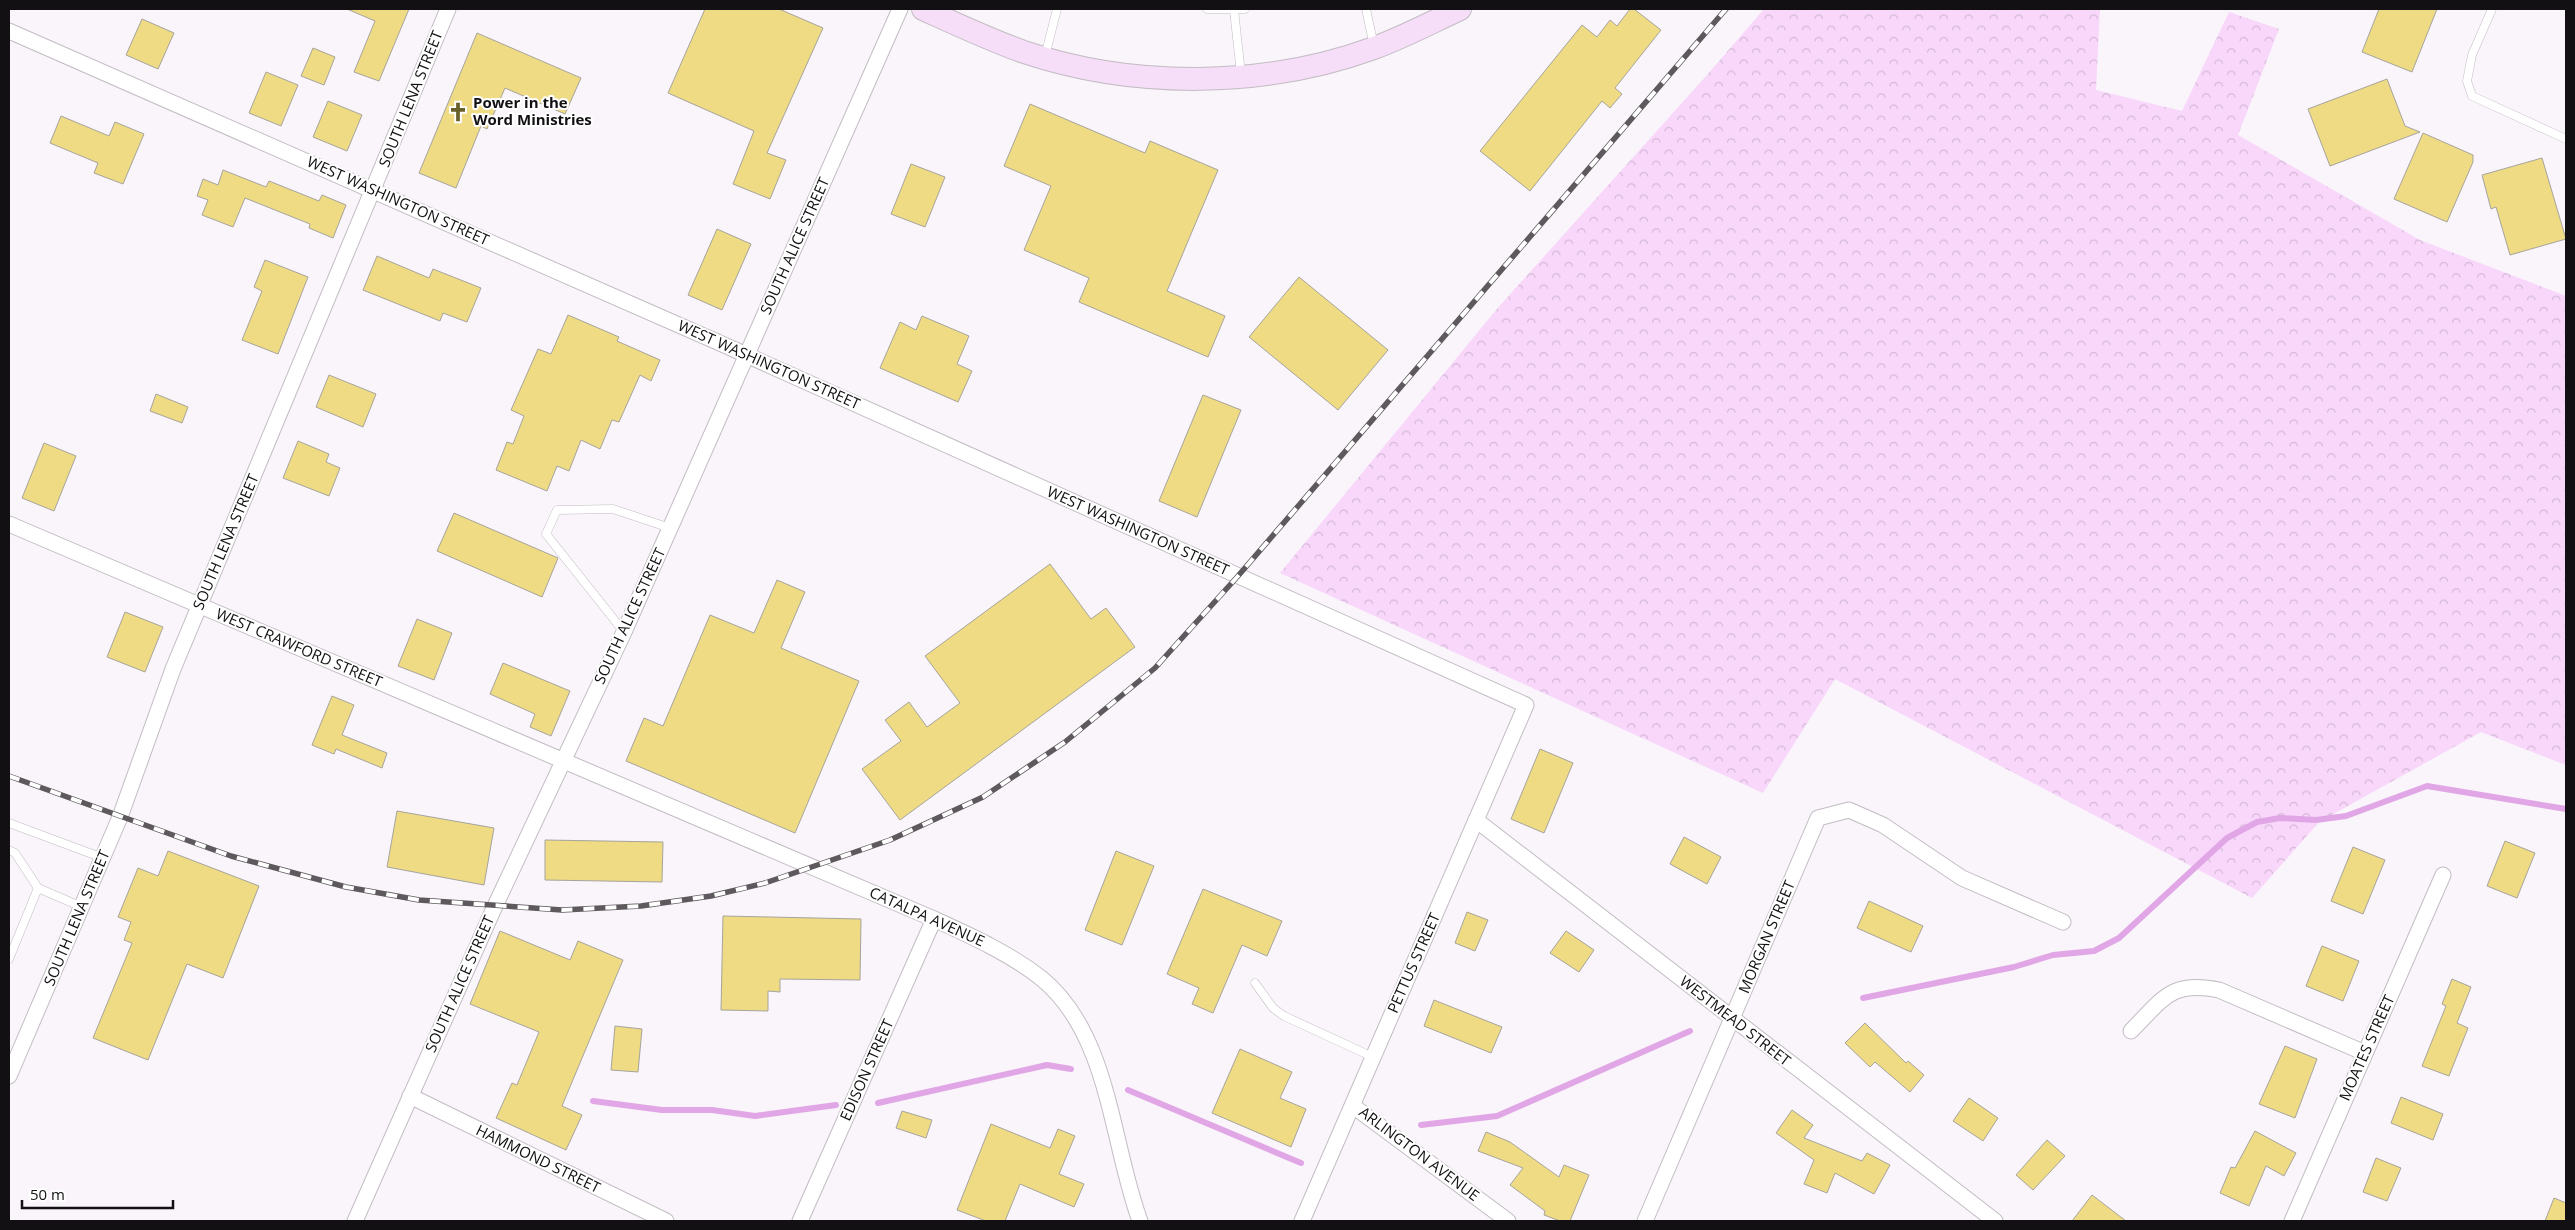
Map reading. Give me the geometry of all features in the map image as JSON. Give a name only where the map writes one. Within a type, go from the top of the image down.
[{"type":"street","name":"SOUTH LENA STREET","points":[[9,1076],[120,817],[173,669],[448,9]]},
{"type":"street","name":"SOUTH ALICE STREET","points":[[355,1221],[562,761],[624,632],[900,9]]},
{"type":"street","points":[[923,9],[980,34],[1045,58],[1115,73],[1199,78],[1241,76],[1297,69],[1374,48],[1460,9]]},
{"type":"street","name":"WEST WASHINGTON STREET","points":[[9,31],[747,355],[1526,705]]},
{"type":"street","name":"WEST CRAWFORD STREET","points":[[9,524],[562,761]]},
{"type":"street","name":"PETTUS STREET","points":[[1302,1221],[1354,1106],[1373,1057],[1526,705]]},
{"type":"street","name":"CATALPA AVENUE","points":[[562,761],[934,919],[981,941],[1035,974],[1061,999],[1075,1018],[1097,1067],[1127,1188],[1140,1221]]},
{"type":"street","name":"MORGAN STREET","points":[[1645,1221],[1818,818],[1849,810],[1882,825],[1962,878],[2063,922]]},
{"type":"street","name":"WESTMEAD STREET","points":[[1476,820],[1995,1221]]},
{"type":"street","name":"MOATES STREET","points":[[2292,1221],[2443,875]]},
{"type":"street","name":"EDISON STREET","points":[[800,1221],[934,919]]},
{"type":"street","points":[[2131,1031],[2168,994],[2180,988],[2198,986],[2220,990],[2365,1053]]},
{"type":"street","name":"HAMMOND STREET","points":[[410,1096],[666,1221]]},
{"type":"street","name":"ARLINGTON AVENUE","points":[[1354,1106],[1508,1221]]},
{"type":"lane","points":[[1045,58],[1057,9]]},
{"type":"lane","points":[[1207,9],[1245,9]]},
{"type":"lane","points":[[1366,9],[1374,48]]},
{"type":"lane","points":[[2492,9],[2472,55],[2467,81],[2472,96],[2566,139]]},
{"type":"lane","points":[[1234,10],[1241,76]]},
{"type":"lane","points":[[624,632],[546,534],[557,510],[613,509],[670,528]]},
{"type":"lane","points":[[9,823],[103,858]]},
{"type":"lane","points":[[9,850],[15,853],[38,888],[82,907]]},
{"type":"lane","points":[[9,959],[38,888]]},
{"type":"lane","points":[[1255,983],[1272,1008],[1284,1016],[1373,1057]]},
{"type":"green space","points":[[1764,9],[2100,9],[2096,90],[2182,111],[2229,12],[2279,29],[2238,135],[2420,240],[2566,296],[2566,765],[2481,732],[2319,822],[2252,898],[1835,679],[1763,793],[1280,573],[1496,310]]},
{"type":"building","points":[[347,9],[409,9],[379,81],[354,72],[375,21]]},
{"type":"building","points":[[705,9],[779,9],[823,28],[767,153],[786,160],[770,199],[733,184],[754,131],[668,93]]},
{"type":"building","points":[[1630,9],[1634,9],[1661,30],[1615,88],[1622,94],[1610,108],[1602,101],[1530,191],[1480,151],[1582,25],[1597,37],[1610,20],[1617,26]]},
{"type":"building","points":[[2379,9],[2437,9],[2412,72],[2362,52]]},
{"type":"building","points":[[142,19],[174,33],[158,69],[126,55]]},
{"type":"building","points":[[477,33],[581,78],[565,114],[505,88],[487,129],[481,126],[456,188],[419,173]]},
{"type":"building","points":[[313,48],[335,57],[324,85],[301,76]]},
{"type":"building","points":[[266,72],[298,85],[281,126],[249,113]]},
{"type":"building","points":[[2387,79],[2405,126],[2420,132],[2330,166],[2308,109]]},
{"type":"building","points":[[328,101],[362,115],[347,151],[313,137]]},
{"type":"building","points":[[1030,104],[1145,153],[1150,141],[1218,170],[1167,291],[1225,316],[1208,357],[1079,302],[1089,278],[1024,250],[1051,186],[1004,166]]},
{"type":"building","points":[[61,116],[109,136],[115,122],[144,134],[123,184],[94,173],[98,163],[50,143]]},
{"type":"building","points":[[2423,133],[2473,155],[2473,162],[2447,222],[2394,199]]},
{"type":"building","points":[[2542,158],[2566,239],[2510,255],[2496,207],[2491,209],[2482,175]]},
{"type":"building","points":[[911,164],[945,177],[925,227],[891,214]]},
{"type":"building","points":[[223,170],[266,187],[269,181],[319,201],[322,195],[346,205],[333,238],[309,228],[310,224],[245,198],[233,227],[202,215],[208,200],[197,196],[203,179],[218,185]]},
{"type":"building","points":[[717,229],[751,244],[722,310],[688,295]]},
{"type":"building","points":[[377,256],[429,278],[433,269],[481,288],[467,322],[443,313],[440,321],[363,290]]},
{"type":"building","points":[[265,260],[308,277],[278,354],[242,340],[262,291],[254,287]]},
{"type":"building","points":[[1299,277],[1388,350],[1338,410],[1249,337]]},
{"type":"building","points":[[568,315],[619,337],[617,341],[660,360],[651,381],[640,375],[619,422],[612,420],[600,449],[581,440],[569,471],[557,466],[547,491],[496,470],[507,442],[513,444],[524,416],[511,410],[538,349],[551,354]]},
{"type":"building","points":[[922,316],[969,336],[957,364],[972,371],[958,402],[880,368],[900,322],[916,330]]},
{"type":"building","points":[[329,375],[376,394],[363,427],[316,407]]},
{"type":"building","points":[[156,394],[188,407],[182,423],[150,411]]},
{"type":"building","points":[[1203,395],[1241,410],[1197,517],[1159,501]]},
{"type":"building","points":[[298,441],[329,454],[326,462],[340,468],[329,496],[283,478]]},
{"type":"building","points":[[44,443],[76,456],[54,511],[22,498]]},
{"type":"building","points":[[454,513],[558,558],[542,597],[437,551]]},
{"type":"building","points":[[1050,564],[1091,619],[1106,608],[1135,647],[900,820],[862,769],[901,741],[885,720],[909,702],[927,727],[960,703],[925,656]]},
{"type":"building","points":[[777,580],[805,592],[781,648],[859,681],[795,833],[626,761],[644,718],[663,726],[710,615],[754,633]]},
{"type":"building","points":[[125,612],[163,627],[145,672],[107,657]]},
{"type":"building","points":[[417,619],[452,633],[434,680],[398,666]]},
{"type":"building","points":[[503,663],[570,691],[551,736],[530,727],[535,714],[490,694]]},
{"type":"building","points":[[332,696],[354,705],[342,735],[387,753],[382,768],[336,749],[334,754],[312,745]]},
{"type":"building","points":[[1540,749],[1573,763],[1544,833],[1511,819]]},
{"type":"building","points":[[397,811],[494,828],[484,885],[387,867]]},
{"type":"building","points":[[1684,837],[1721,857],[1707,884],[1670,864]]},
{"type":"building","points":[[545,840],[663,842],[662,882],[545,880]]},
{"type":"building","points":[[2505,841],[2535,853],[2517,898],[2487,886]]},
{"type":"building","points":[[2353,847],[2385,860],[2363,914],[2331,901]]},
{"type":"building","points":[[168,851],[259,886],[223,978],[187,964],[148,1060],[93,1038],[132,943],[124,940],[131,922],[118,917],[138,868],[158,876]]},
{"type":"building","points":[[1116,851],[1154,866],[1122,945],[1085,930]]},
{"type":"building","points":[[1203,889],[1282,921],[1267,956],[1242,945],[1213,1013],[1192,1004],[1199,988],[1167,974]]},
{"type":"building","points":[[1869,901],[1923,926],[1911,952],[1857,928]]},
{"type":"building","points":[[1467,912],[1488,920],[1475,951],[1455,943]]},
{"type":"building","points":[[723,916],[861,919],[860,980],[780,979],[780,992],[768,991],[768,1011],[721,1010]]},
{"type":"building","points":[[500,931],[570,960],[578,941],[623,960],[562,1106],[582,1115],[566,1150],[496,1118],[512,1083],[517,1085],[539,1032],[470,1004]]},
{"type":"building","points":[[1566,931],[1594,950],[1579,972],[1550,953]]},
{"type":"building","points":[[2322,946],[2359,961],[2343,1001],[2306,986]]},
{"type":"building","points":[[2452,979],[2471,987],[2457,1023],[2468,1028],[2449,1076],[2422,1066],[2446,1006],[2442,1004]]},
{"type":"building","points":[[1434,1000],[1502,1027],[1491,1053],[1424,1026]]},
{"type":"building","points":[[1865,1023],[1906,1063],[1908,1061],[1924,1075],[1910,1092],[1875,1062],[1870,1067],[1845,1043]]},
{"type":"building","points":[[615,1026],[642,1029],[638,1072],[611,1070]]},
{"type":"building","points":[[2285,1046],[2317,1059],[2295,1118],[2259,1104]]},
{"type":"building","points":[[1240,1049],[1292,1072],[1280,1098],[1306,1109],[1291,1147],[1212,1113]]},
{"type":"building","points":[[2401,1097],[2443,1114],[2433,1140],[2391,1123]]},
{"type":"building","points":[[1969,1098],[1998,1118],[1983,1141],[1953,1121]]},
{"type":"building","points":[[1792,1110],[1813,1125],[1804,1138],[1862,1161],[1867,1153],[1890,1165],[1874,1194],[1835,1173],[1827,1193],[1804,1184],[1814,1160],[1776,1133]]},
{"type":"building","points":[[902,1111],[932,1120],[926,1138],[896,1128]]},
{"type":"building","points":[[991,1124],[1050,1148],[1058,1129],[1075,1136],[1059,1174],[1084,1184],[1074,1207],[1020,1184],[1005,1221],[986,1221],[957,1210]]},
{"type":"building","points":[[2255,1131],[2296,1153],[2284,1176],[2266,1166],[2249,1206],[2220,1193],[2231,1167],[2235,1168]]},
{"type":"building","points":[[1486,1132],[1510,1142],[1559,1177],[1564,1165],[1589,1175],[1570,1221],[1560,1221],[1544,1215],[1545,1211],[1510,1185],[1523,1168],[1478,1151]]},
{"type":"building","points":[[2047,1140],[2065,1156],[2033,1190],[2016,1175]]},
{"type":"building","points":[[2376,1158],[2401,1168],[2387,1201],[2363,1192]]},
{"type":"building","points":[[2092,1195],[2126,1221],[2072,1221]]},
{"type":"building","points":[[2554,1198],[2566,1203],[2566,1221],[2545,1221]]},
{"type":"waterway","points":[[1863,998],[2014,967],[2053,955],[2094,951],[2119,938],[2227,838],[2257,822],[2280,818],[2316,820],[2346,816],[2427,786],[2566,809]]},
{"type":"waterway","points":[[1421,1125],[1497,1116],[1690,1031]]},
{"type":"waterway","points":[[878,1103],[1047,1065],[1071,1069]]},
{"type":"waterway","points":[[1128,1090],[1301,1163]]},
{"type":"waterway","points":[[593,1101],[662,1110],[712,1110],[755,1116],[836,1105]]},
{"type":"railway","points":[[9,776],[231,856],[346,887],[419,900],[562,910],[641,906],[711,896],[765,883],[890,840],[983,797],[1065,742],[1155,668],[1238,576],[1726,9]]},
{"type":"place","name":"Power in the Word Ministries","points":[[458,112]]}]
